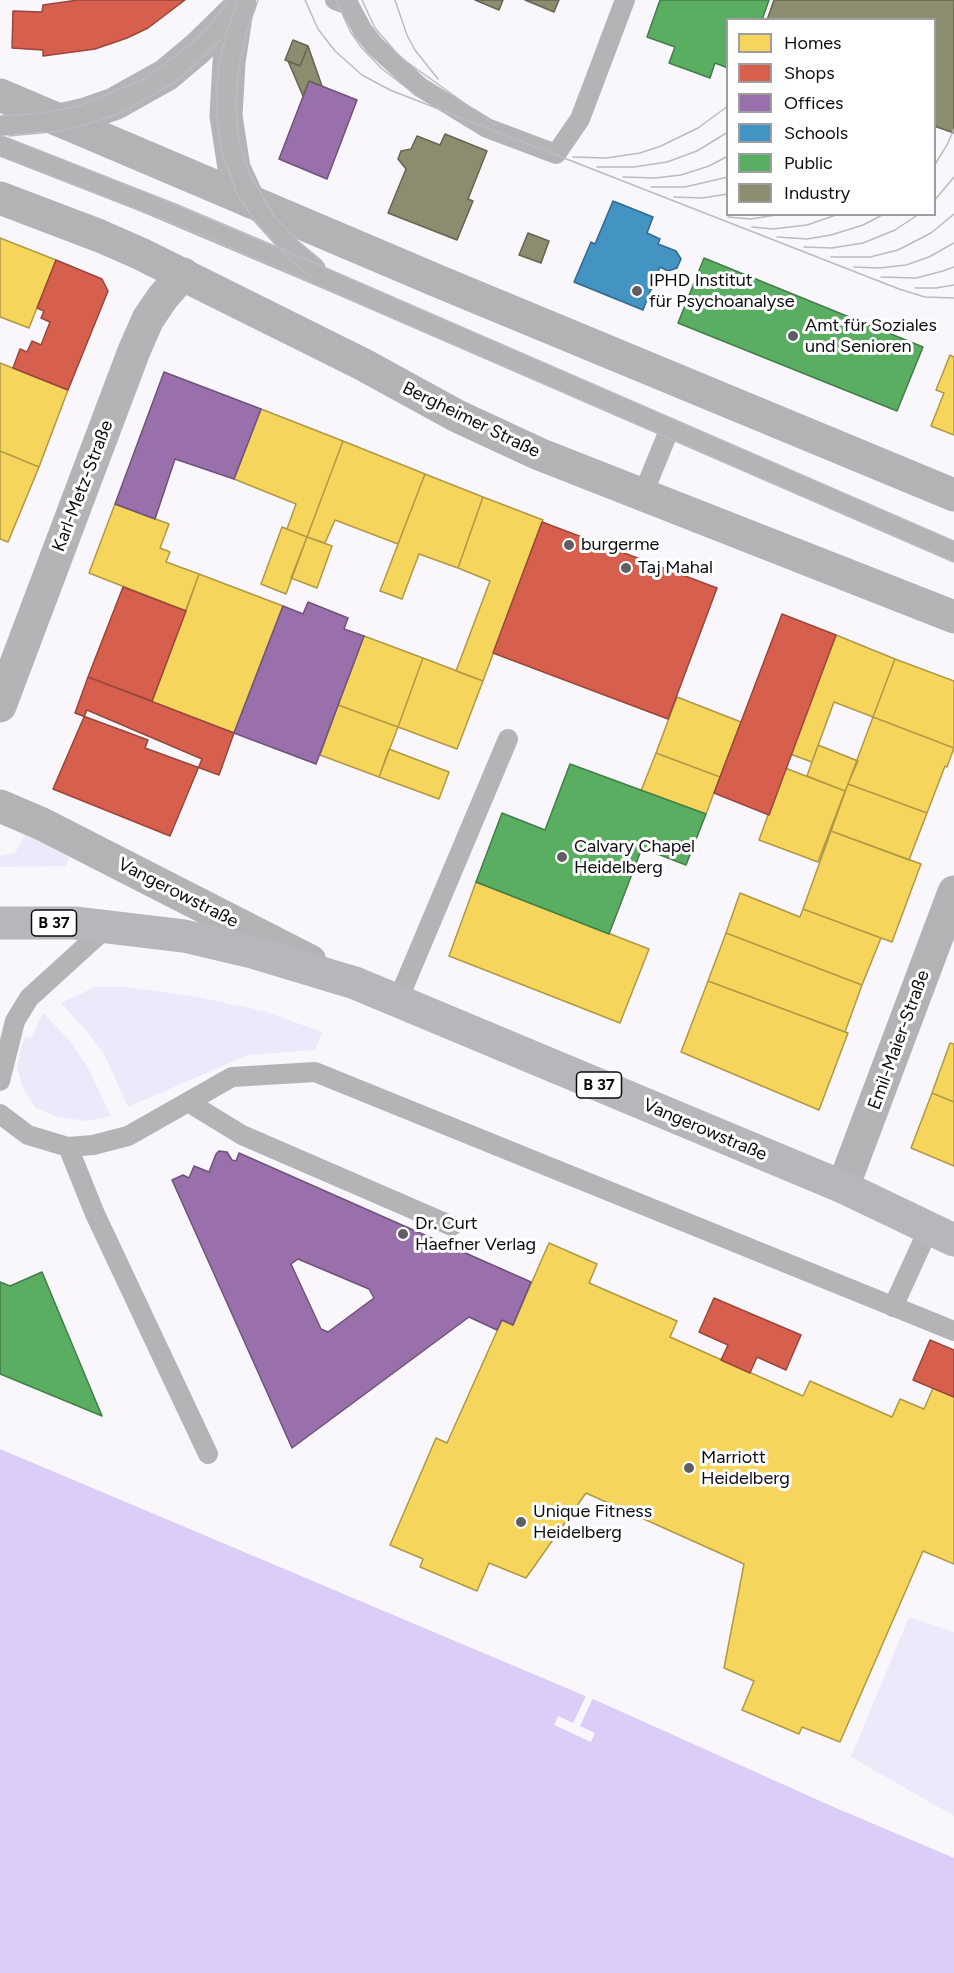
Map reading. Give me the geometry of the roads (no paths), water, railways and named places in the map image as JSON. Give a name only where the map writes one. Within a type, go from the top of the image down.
[{"type":"main road","name":"Vangerowstraße","points":[[0,923],[75,923],[184,936],[252,952],[355,983],[843,1187],[941,1234]]},
{"type":"street","points":[[59,120],[114,104],[166,75],[197,49],[239,5]]},
{"type":"street","points":[[239,5],[228,70],[226,116],[228,143],[234,168],[249,201]]},
{"type":"street","points":[[0,95],[954,495]]},
{"type":"street","name":"Bergheimer Straße","points":[[0,198],[100,236],[183,274],[364,365],[457,416],[539,454],[954,617]]},
{"type":"street","name":"Karl-Metz-Straße","points":[[0,706],[134,351],[148,319],[183,274]]},
{"type":"street","name":"Vangerowstraße","points":[[0,806],[42,824],[355,983]]},
{"type":"street","name":"Emil-Maier-Straße","points":[[843,1187],[954,892]]},
{"type":"lane","points":[[335,0],[349,5],[363,31],[375,46],[420,87],[487,128],[556,154],[580,119],[625,0]]},
{"type":"lane","points":[[0,126],[59,120]]},
{"type":"lane","points":[[0,146],[141,201],[349,289],[954,552]]},
{"type":"lane","points":[[249,201],[292,249],[319,271],[349,289]]},
{"type":"lane","points":[[643,494],[670,428]]},
{"type":"lane","points":[[398,1000],[508,739]]},
{"type":"lane","points":[[0,1081],[15,1021],[29,998],[107,927]]},
{"type":"lane","points":[[0,1114],[28,1135],[68,1147],[93,1145],[128,1136],[232,1077],[315,1072],[954,1331]]},
{"type":"lane","points":[[188,1102],[242,1135],[452,1226]]},
{"type":"lane","points":[[68,1147],[95,1214],[208,1454]]},
{"type":"lane","points":[[893,1307],[941,1234]]},
{"type":"tram line","points":[[0,116],[43,113],[79,106],[146,78],[191,44],[209,26],[228,0]]},
{"type":"tram line","points":[[238,0],[218,68],[217,119],[221,150],[238,196],[256,222],[286,256],[313,279]]},
{"type":"tram line","points":[[258,0],[247,31],[238,70],[236,108],[239,143],[249,173],[274,216],[298,241],[322,261]]},
{"type":"tram line","points":[[305,0],[318,29],[335,51],[362,75],[390,90],[899,289],[925,297],[954,298]]},
{"type":"tram line","points":[[336,0],[350,31],[361,47],[381,68],[416,95]]},
{"type":"tram line","points":[[362,0],[375,28],[400,57],[495,125]]},
{"type":"tram line","points":[[395,0],[407,35],[415,50],[438,79]]},
{"type":"tram line","points":[[9,136],[61,131],[125,111],[178,80],[223,38]]},
{"type":"tram line","points":[[573,157],[606,158],[640,153],[661,146],[698,128],[726,107]]},
{"type":"tram line","points":[[936,163],[954,129]]},
{"type":"tram line","points":[[597,167],[634,167],[667,162],[697,151],[726,133]]},
{"type":"tram line","points":[[0,135],[178,205],[296,255],[954,541]]},
{"type":"tram line","points":[[0,156],[192,231],[954,562]]},
{"type":"tram line","points":[[623,177],[655,178],[681,175],[709,166],[726,157]]},
{"type":"tram line","points":[[651,187],[685,187],[726,177]]},
{"type":"tram line","points":[[936,199],[954,177]]},
{"type":"tram line","points":[[674,197],[702,198],[726,194]]},
{"type":"tram line","points":[[831,257],[870,257],[898,250],[931,233],[954,214]]},
{"type":"tram line","points":[[728,217],[751,219],[770,216]]},
{"type":"tram line","points":[[752,227],[773,229],[807,225],[833,216]]},
{"type":"tram line","points":[[777,237],[807,239],[831,235],[863,225],[880,216]]},
{"type":"tram line","points":[[804,247],[832,248],[863,243],[895,230],[916,216]]},
{"type":"tram line","points":[[854,267],[879,268],[906,265],[929,257],[954,243]]},
{"type":"tram line","points":[[881,277],[916,278],[954,267]]},
{"type":"tram line","points":[[915,288],[954,285]]},
{"type":"place","name":"IPHD Institut für Psychoanalyse","points":[[637,291]]},
{"type":"place","name":"Amt für Soziales und Senioren","points":[[793,336]]},
{"type":"place","name":"burgerme","points":[[569,545]]},
{"type":"place","name":"Taj Mahal","points":[[626,568]]},
{"type":"place","name":"Calvary Chapel Heidelberg","points":[[562,857]]},
{"type":"place","name":"Dr. Curt Haefner Verlag","points":[[403,1234]]},
{"type":"place","name":"Marriott Heidelberg","points":[[689,1468]]},
{"type":"place","name":"Unique Fitness Heidelberg","points":[[521,1522]]}]
